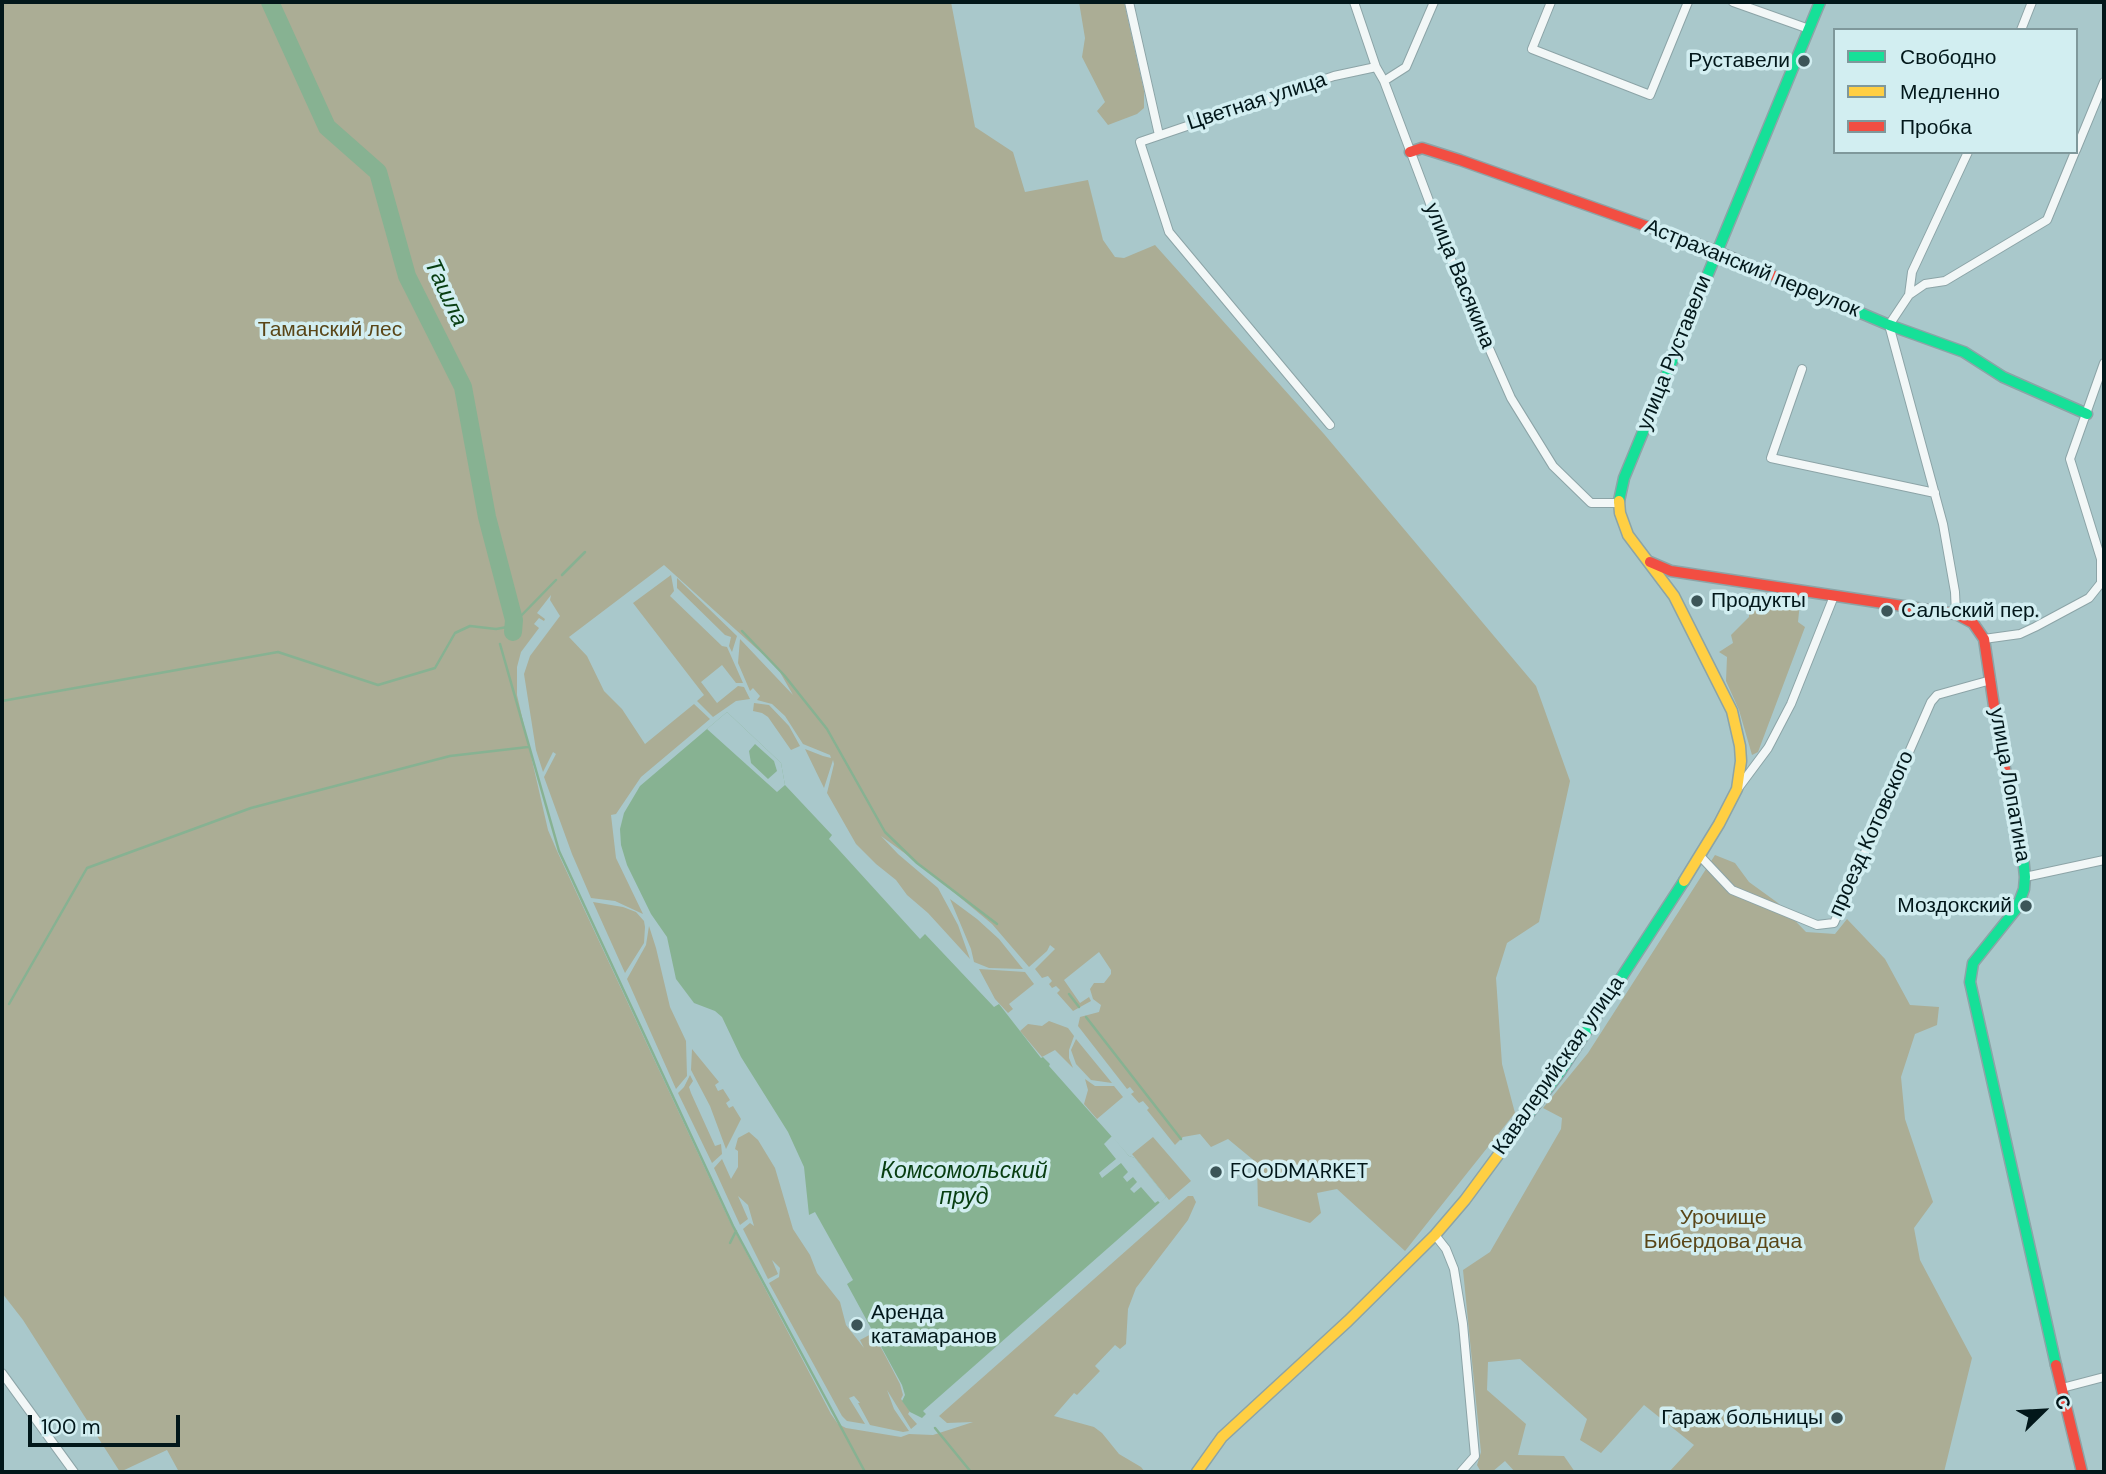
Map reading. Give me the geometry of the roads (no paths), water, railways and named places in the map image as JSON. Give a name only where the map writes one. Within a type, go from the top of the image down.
[{"type":"street","points":[[1129,2],[1160,135]]},
{"type":"street","name":"улица Васякина","points":[[1354,2],[1376,67],[1384,81],[1458,278],[1511,398],[1553,466],[1591,503],[1619,508]]},
{"type":"street","points":[[1384,81],[1406,66],[1434,2]]},
{"type":"street","points":[[1551,2],[1532,49],[1650,95],[1688,2]]},
{"type":"street","points":[[1733,2],[1809,29]]},
{"type":"street","name":"улица Руставели","points":[[1619,508],[1624,478],[1820,2]]},
{"type":"street","points":[[2022,28],[2032,2]]},
{"type":"street","name":"Цветная улица","points":[[1330,425],[1169,232],[1140,142],[1334,76],[1376,67]]},
{"type":"street","points":[[2078,146],[2104,82]]},
{"type":"street","name":"Астраханский переулок","points":[[1410,152],[1422,148],[1460,160],[1716,251],[1889,324],[1964,352],[2003,377],[2087,414]]},
{"type":"street","points":[[1909,295],[1912,272],[1967,154]]},
{"type":"street","points":[[1956,614],[1950,560],[1936,493],[1889,324],[1909,295],[1925,284],[1945,281],[2047,220],[2075,154]]},
{"type":"street","points":[[1645,558],[1657,566],[1671,570],[1956,614],[1973,623],[1984,639],[2020,634],[2089,598],[2101,583],[2101,559],[2070,460],[2104,363]]},
{"type":"street","points":[[1802,369],[1771,458],[1936,493]]},
{"type":"street","points":[[1619,508],[1628,534],[1674,596],[1732,711],[1741,761],[1737,789]]},
{"type":"street","name":"Кавалерийская улица","points":[[1197,1472],[1222,1437],[1348,1321],[1436,1235],[1560,1072],[1700,856],[1737,789],[1768,748],[1791,704],[1834,596]]},
{"type":"street","name":"улица Лопатина","points":[[1984,639],[2000,746],[2022,848],[2025,877],[2017,908],[1973,963],[1970,982],[2030,1256],[2082,1472]]},
{"type":"street","name":"проезд Котовского","points":[[1700,856],[1732,890],[1817,925],[1835,923],[1931,702],[1937,695],[1991,680]]},
{"type":"street","points":[[2025,877],[2104,860]]},
{"type":"street","points":[[1436,1235],[1446,1249],[1454,1269],[1463,1324],[1475,1456],[1461,1472]]},
{"type":"street","points":[[2,1373],[74,1472]]},
{"type":"street","points":[[2062,1388],[2104,1377]]},
{"type":"water","name":"Комсомольский пруд","points":[[727,712],[781,763],[785,785],[832,835],[829,839],[920,939],[925,934],[994,1007],[999,1004],[1041,1058],[1050,1064],[1129,1156],[1135,1158],[1166,1197],[923,1411],[926,1414],[922,1418],[910,1412],[902,1401],[905,1395],[902,1385],[847,1284],[853,1280],[815,1212],[809,1215],[804,1167],[788,1132],[741,1057],[722,1017],[715,1011],[694,1003],[676,979],[667,937],[651,914],[627,865],[621,845],[620,829],[624,813],[640,786]]},
{"type":"waterway","name":"Ташла","points":[[270,2],[327,127],[378,172],[407,276],[463,387],[487,517],[514,620],[513,632]]},
{"type":"waterway","points":[[562,575],[585,552]]},
{"type":"waterway","points":[[514,623],[556,580]]},
{"type":"waterway","points":[[2,701],[278,652],[378,685],[435,668],[455,633],[470,626],[496,629],[513,626]]},
{"type":"waterway","points":[[742,631],[784,675],[827,729],[885,832],[917,863],[997,924]]},
{"type":"waterway","points":[[500,644],[559,851],[733,1226],[865,1472]]},
{"type":"waterway","points":[[9,1004],[87,868],[251,808],[450,756],[528,747]]},
{"type":"waterway","points":[[1069,994],[1079,1007]]},
{"type":"waterway","points":[[1086,1017],[1181,1139]]},
{"type":"waterway","points":[[730,1243],[736,1231]]},
{"type":"waterway","points":[[935,1428],[971,1472]]},
{"type":"place","name":"Руставели","points":[[1804,61]]},
{"type":"place","name":"Продукты","points":[[1697,601]]},
{"type":"place","name":"Сальский пер.","points":[[1887,611]]},
{"type":"place","name":"Моздокский","points":[[2026,906]]},
{"type":"place","name":"FOODMARKET","points":[[1216,1172]]},
{"type":"place","name":"Аренда катамаранов","points":[[857,1325]]},
{"type":"place","name":"Гараж больницы","points":[[1837,1418]]},
{"type":"park label","name":"Таманский лес","points":[[330,330]]},
{"type":"park label","name":"Урочище Бибердова дача","points":[[1723,1230]]}]
